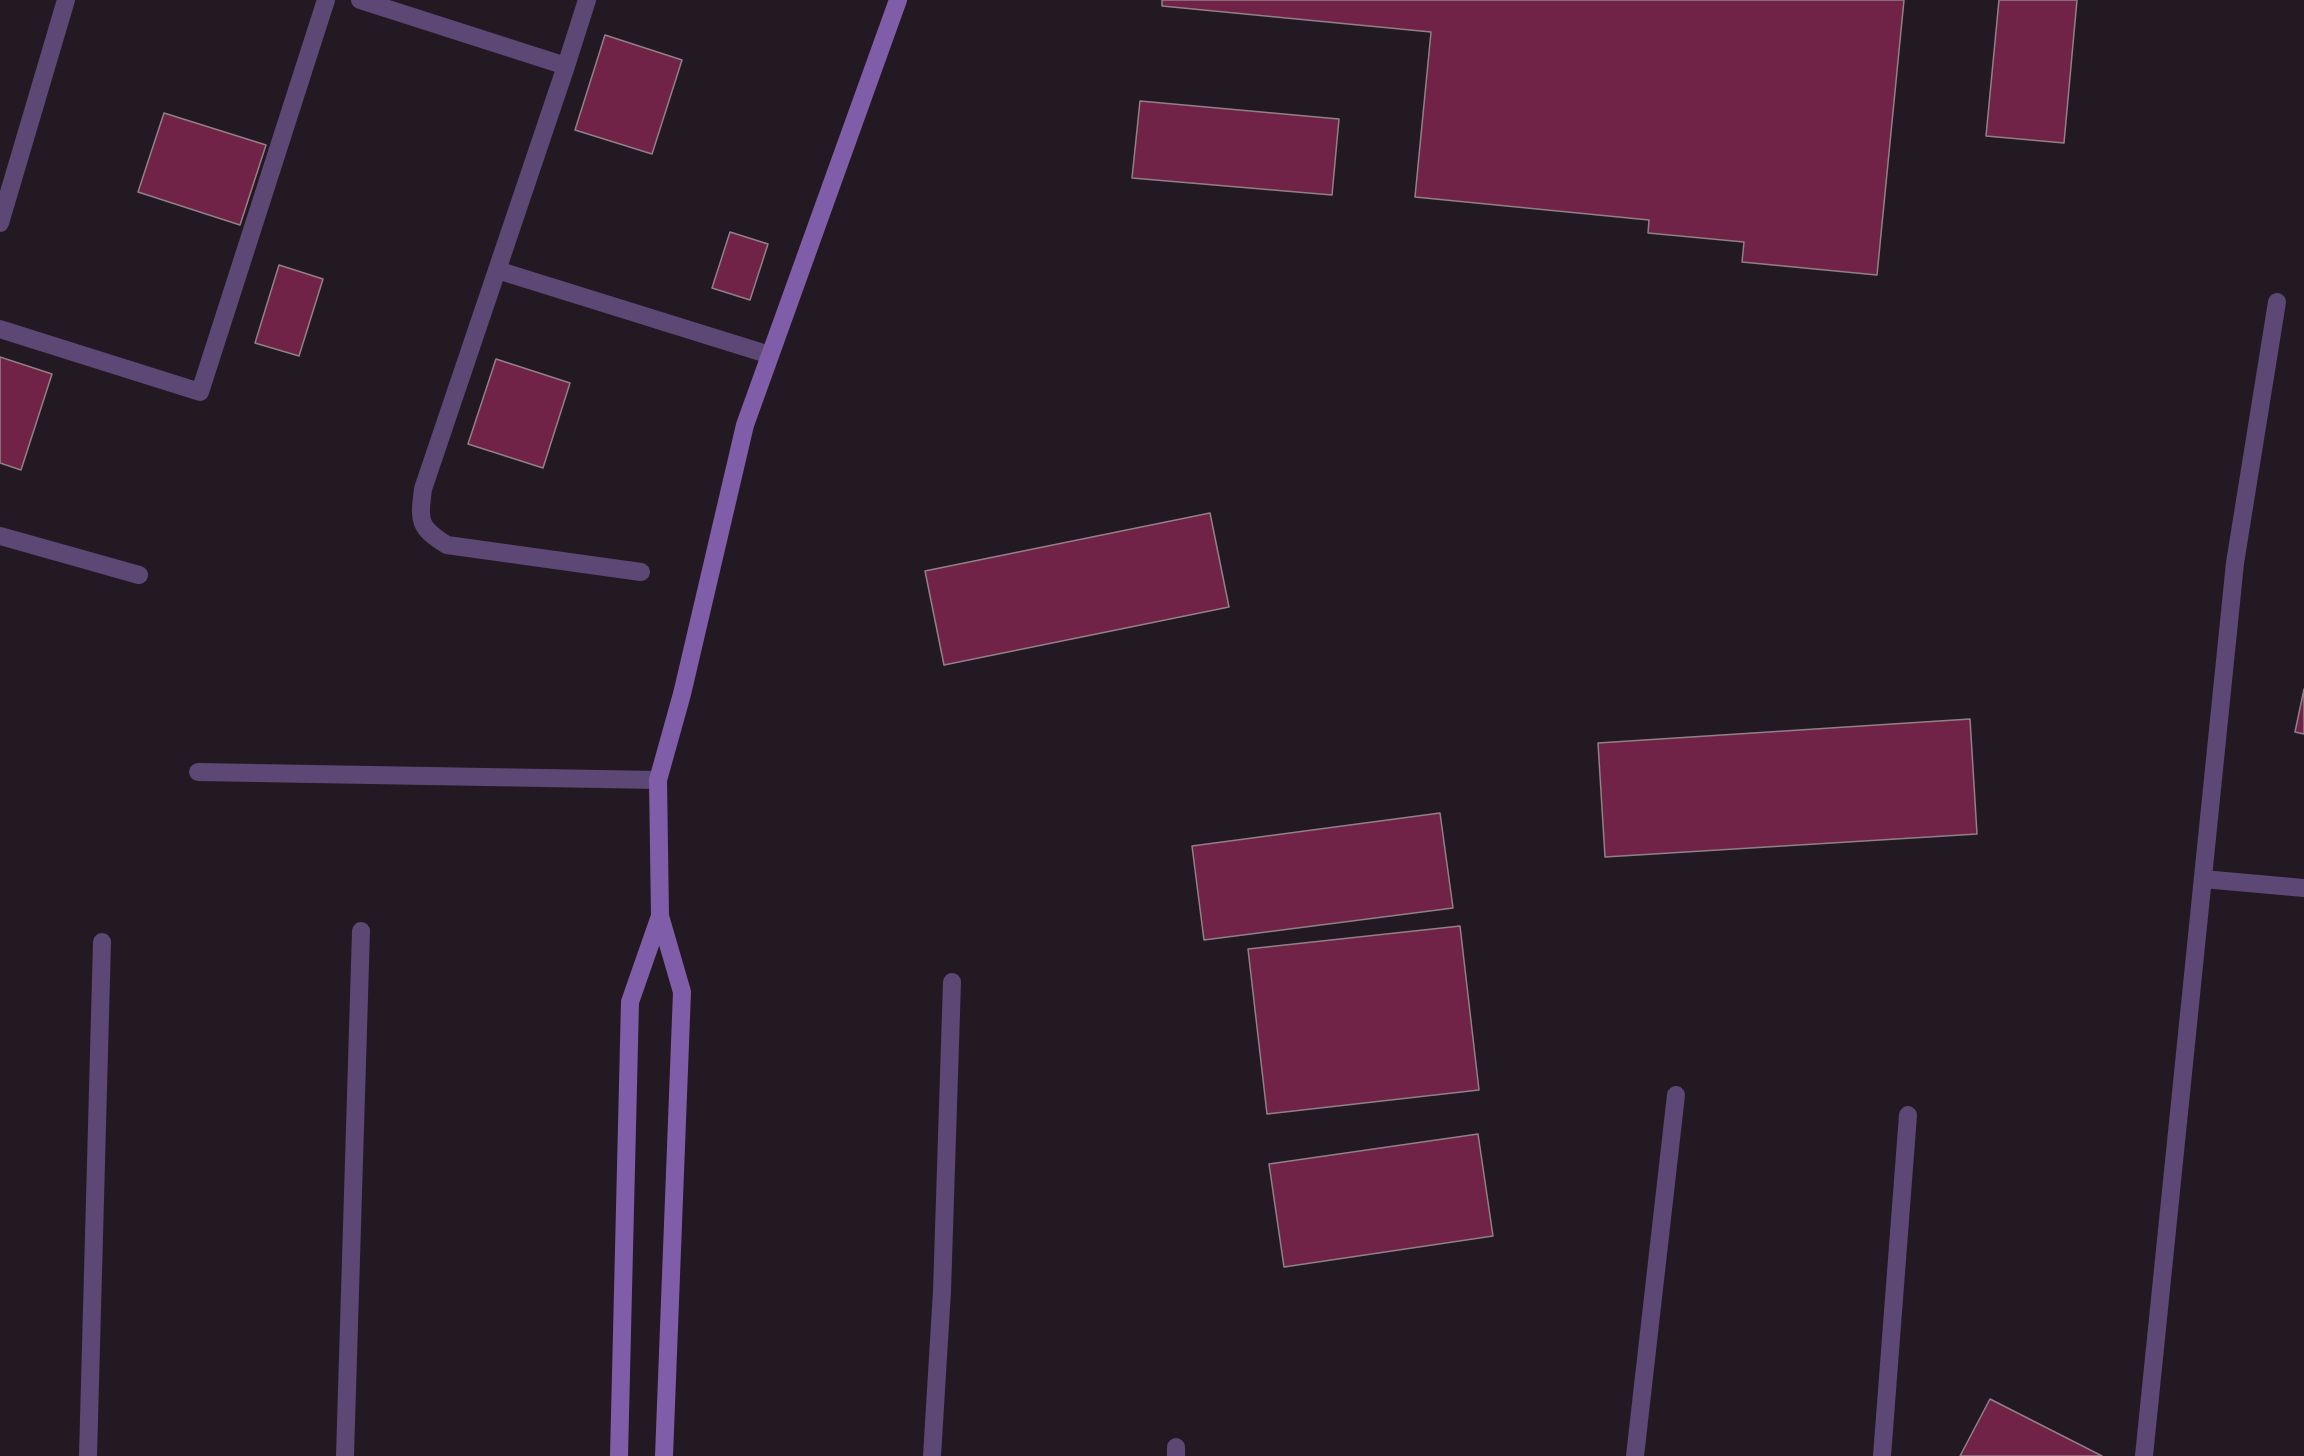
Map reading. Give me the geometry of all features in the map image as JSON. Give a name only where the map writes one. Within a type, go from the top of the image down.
[{"type":"street","points":[[0,223],[66,0]]},
{"type":"street","points":[[0,329],[200,392],[326,0]]},
{"type":"street","points":[[360,0],[566,66]]},
{"type":"street","points":[[587,0],[423,489],[420,517],[429,533],[447,544],[641,572]]},
{"type":"street","points":[[664,1456],[682,992],[660,916],[658,780],[682,694],[745,425],[898,0]]},
{"type":"street","points":[[497,270],[770,356]]},
{"type":"street","points":[[2144,1456],[2235,563],[2277,302]]},
{"type":"street","points":[[0,536],[139,575]]},
{"type":"street","points":[[198,771],[658,780]]},
{"type":"street","points":[[2203,879],[2304,888]]},
{"type":"street","points":[[619,1456],[630,1002],[660,916]]},
{"type":"street","points":[[345,1456],[361,931]]},
{"type":"street","points":[[88,1456],[102,942]]},
{"type":"street","points":[[933,1456],[942,1291],[952,982]]},
{"type":"street","points":[[1635,1456],[1676,1095]]},
{"type":"street","points":[[1882,1456],[1908,1115]]},
{"type":"building","points":[[1162,0],[1904,0],[1877,275],[1742,262],[1744,242],[1648,233],[1649,220],[1415,197],[1431,32],[1162,6]]},
{"type":"building","points":[[1999,0],[2077,0],[2064,143],[1986,136]]},
{"type":"building","points":[[605,35],[682,60],[652,154],[575,130]]},
{"type":"building","points":[[1140,101],[1339,119],[1332,195],[1132,178]]},
{"type":"building","points":[[164,113],[266,145],[240,225],[138,192]]},
{"type":"building","points":[[730,232],[768,244],[750,300],[712,288]]},
{"type":"building","points":[[279,265],[323,279],[299,356],[255,343]]},
{"type":"building","points":[[0,357],[52,374],[21,470],[0,463]]},
{"type":"building","points":[[496,359],[570,383],[543,468],[468,444]]},
{"type":"building","points":[[1210,513],[1229,607],[944,665],[925,571]]},
{"type":"building","points":[[2304,689],[2304,734],[2295,732]]},
{"type":"building","points":[[1970,719],[1977,834],[1605,857],[1598,743]]},
{"type":"building","points":[[1440,813],[1453,908],[1204,940],[1192,846]]},
{"type":"building","points":[[1460,926],[1479,1090],[1267,1114],[1248,949]]},
{"type":"building","points":[[1478,1134],[1493,1236],[1284,1267],[1269,1164]]},
{"type":"building","points":[[1990,1399],[2102,1456],[1960,1456]]}]
